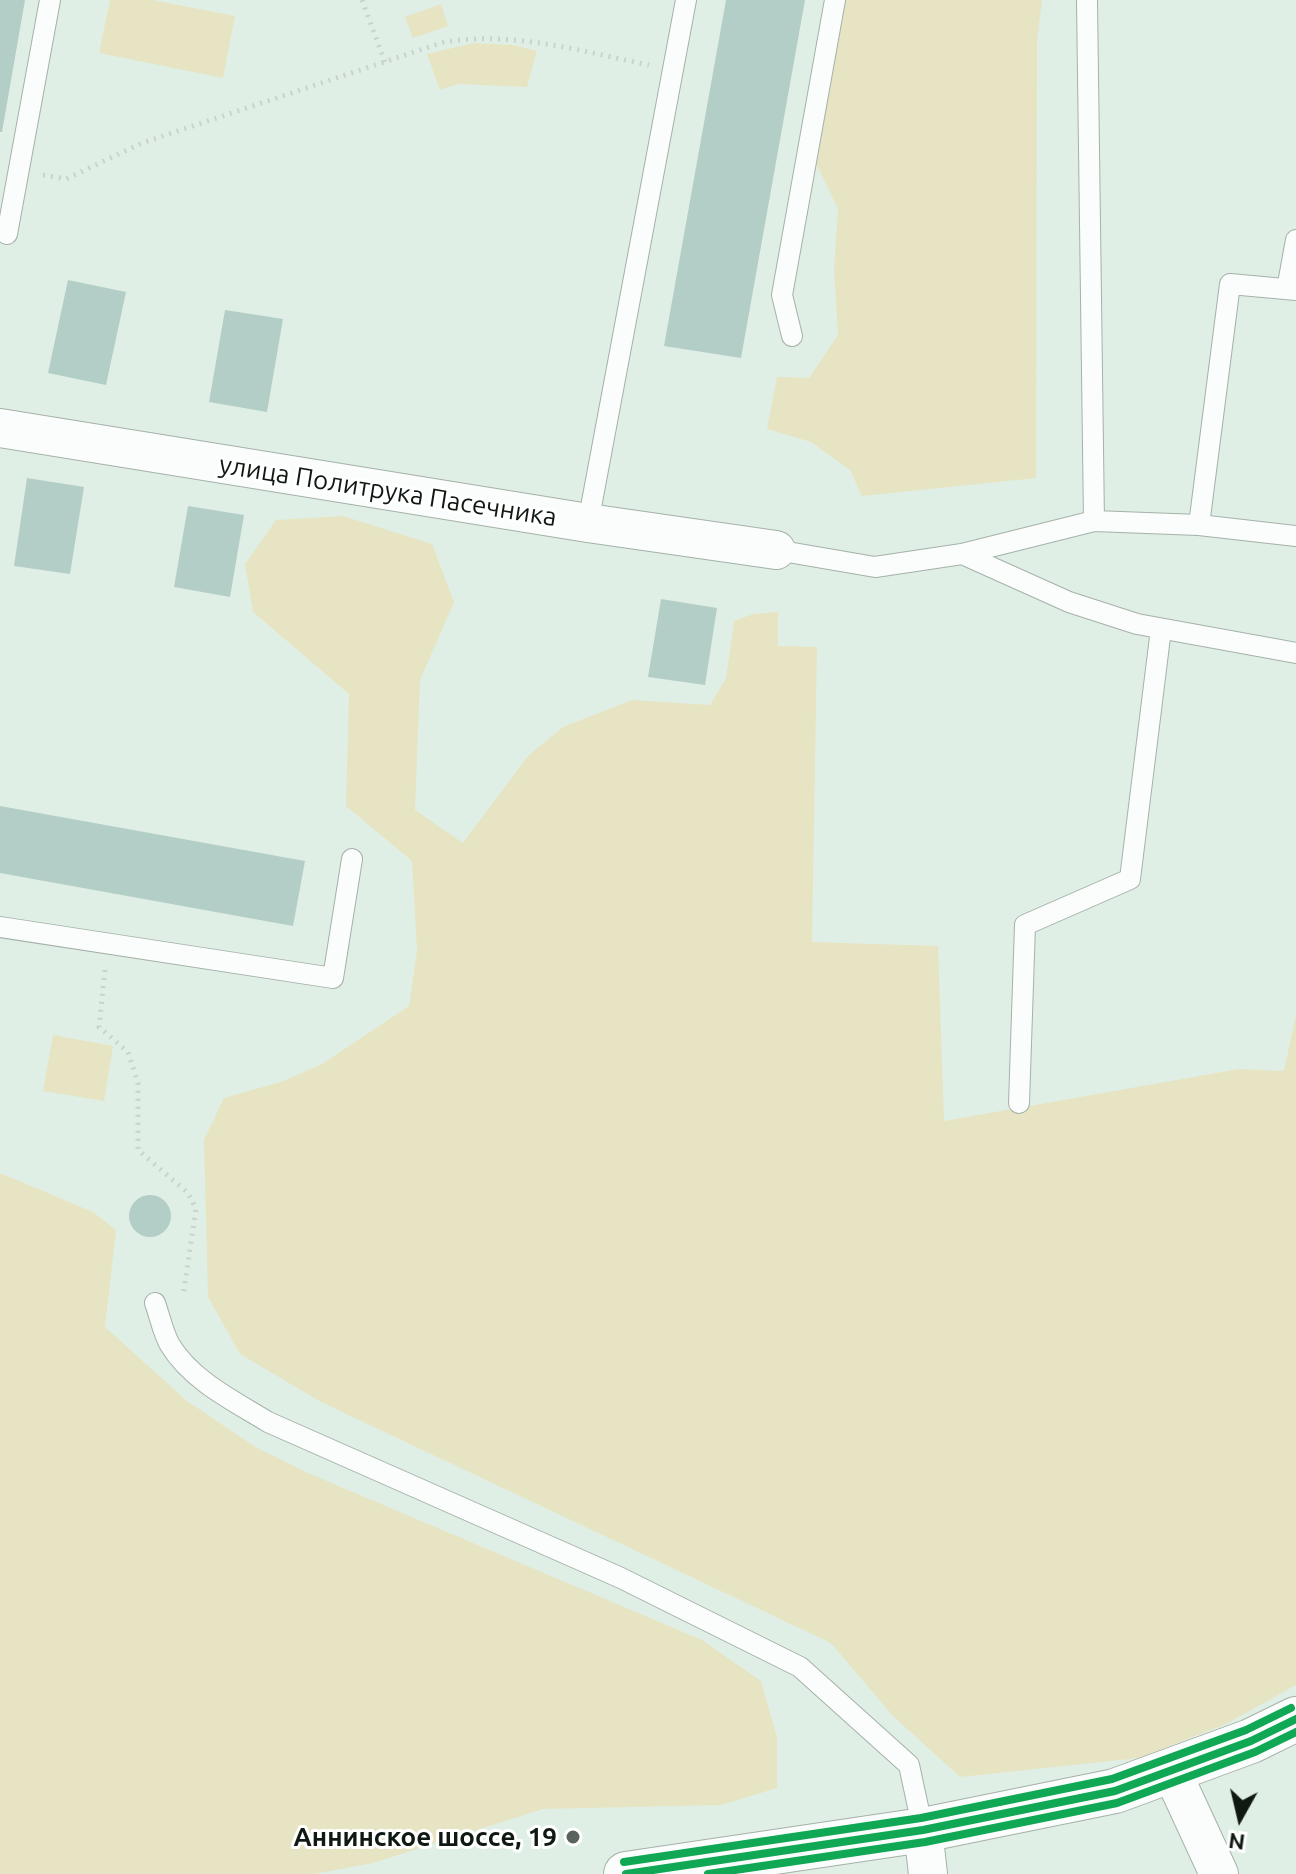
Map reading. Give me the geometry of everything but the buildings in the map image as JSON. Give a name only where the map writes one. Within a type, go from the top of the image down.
[{"type":"main road","points":[[626,1874],[923,1830],[1115,1791],[1251,1741],[1296,1719]]},
{"type":"street","name":"улица Политрука Пасечника","points":[[0,428],[588,523],[776,550]]},
{"type":"street","points":[[1171,1770],[1219,1874]]},
{"type":"street","points":[[923,1830],[928,1874]]},
{"type":"lane","points":[[7,234],[50,0]]},
{"type":"lane","points":[[588,523],[686,0]]},
{"type":"lane","points":[[792,336],[782,295],[835,0]]},
{"type":"lane","points":[[1087,0],[1094,521]]},
{"type":"lane","points":[[1199,525],[1230,284],[1291,290],[1296,240]]},
{"type":"lane","points":[[776,550],[875,567],[962,554],[1094,521],[1199,525],[1296,536]]},
{"type":"lane","points":[[962,554],[1069,602],[1161,629],[1296,653]]},
{"type":"lane","points":[[1019,1103],[1025,925],[1130,879],[1161,629]]},
{"type":"lane","points":[[0,927],[108,941],[333,978],[352,859]]},
{"type":"lane","points":[[155,1303],[169,1343],[183,1363],[220,1393],[268,1422],[621,1578],[800,1667],[909,1765],[923,1830]]},
{"type":"path","points":[[362,0],[385,62]]},
{"type":"path","points":[[19,171],[66,179],[142,143],[444,42],[477,37],[540,43],[673,70]]},
{"type":"path","points":[[108,941],[99,1027],[128,1052],[138,1083],[138,1150],[188,1193],[196,1209],[188,1265]]},
{"type":"shaded area","points":[[110,0],[153,0],[235,16],[223,78],[99,53]]},
{"type":"shaded area","points":[[846,0],[1042,0],[1037,41],[1036,478],[862,496],[850,470],[811,442],[767,429],[777,377],[809,378],[838,335],[834,270],[838,209],[816,163]]},
{"type":"shaded area","points":[[441,4],[448,26],[413,38],[405,17]]},
{"type":"shaded area","points":[[474,43],[513,45],[537,51],[527,87],[458,84],[440,90],[427,54]]},
{"type":"shaded area","points":[[343,516],[432,544],[454,602],[420,680],[415,810],[463,843],[528,756],[563,727],[632,700],[710,705],[726,678],[734,621],[753,614],[778,612],[778,646],[817,647],[812,942],[938,946],[944,1121],[1239,1069],[1284,1071],[1296,1015],[1296,1685],[1226,1724],[1139,1758],[960,1777],[893,1716],[831,1643],[321,1402],[240,1354],[208,1297],[204,1140],[224,1098],[281,1082],[322,1064],[409,1006],[417,951],[412,861],[346,806],[349,694],[253,612],[245,564],[276,520]]},
{"type":"shaded area","points":[[53,1035],[113,1046],[104,1101],[43,1091]]},
{"type":"shaded area","points":[[0,1173],[93,1212],[116,1230],[105,1327],[187,1401],[257,1448],[308,1473],[702,1640],[761,1681],[777,1737],[777,1788],[721,1805],[543,1809],[373,1863],[314,1874],[0,1874]]},
{"type":"transit line","points":[[624,1862],[921,1818],[1112,1779],[1246,1730],[1291,1708]]},
{"type":"transit line","points":[[626,1874],[923,1830],[1115,1791],[1251,1741],[1296,1719]]},
{"type":"transit line","points":[[708,1874],[925,1842],[1117,1803],[1255,1752],[1296,1732]]},
{"type":"place","name":"Аннинское шоссе, 19","points":[[573,1837]]}]
